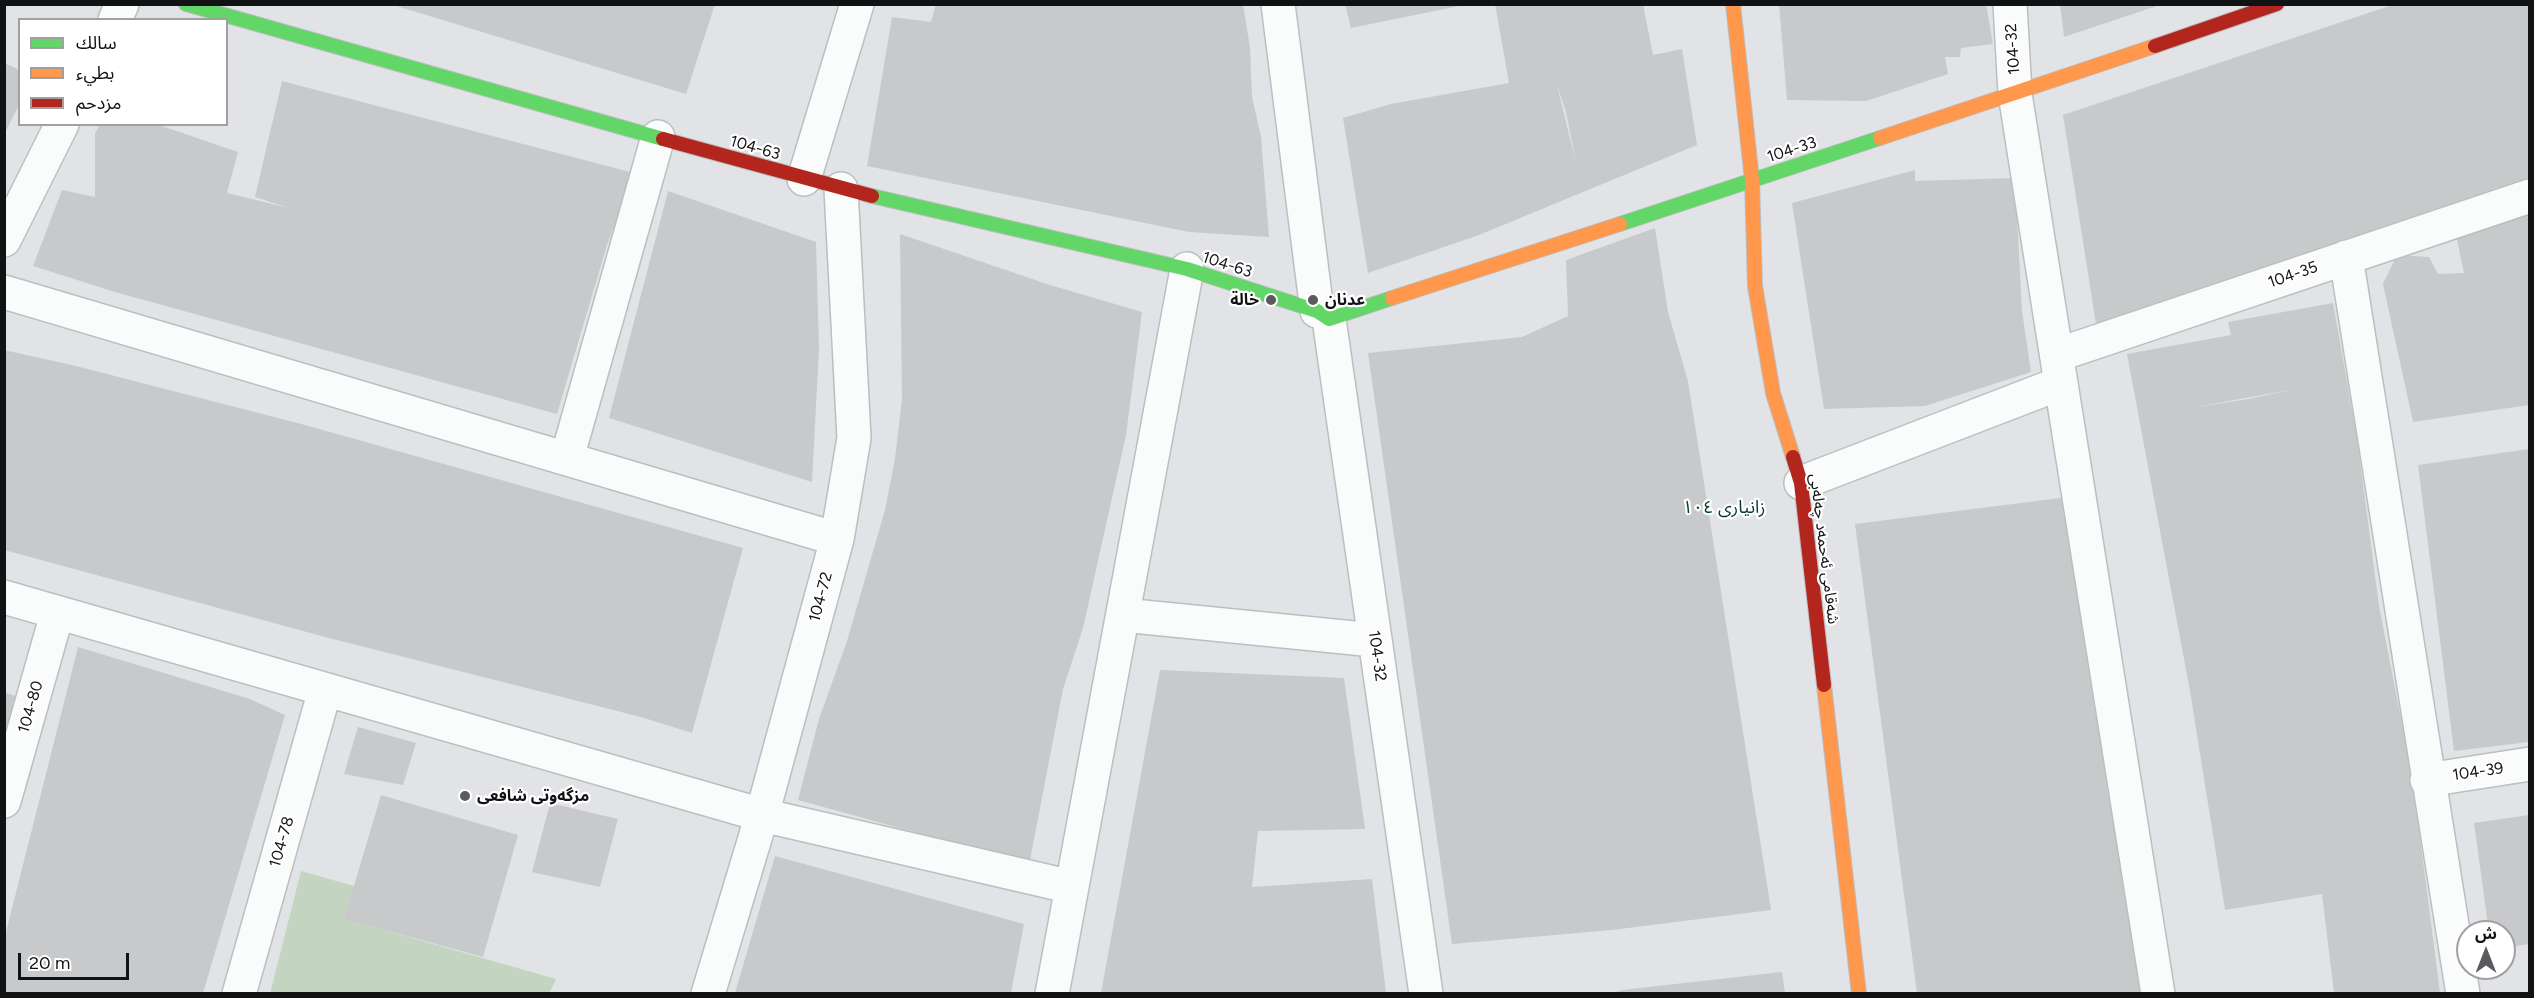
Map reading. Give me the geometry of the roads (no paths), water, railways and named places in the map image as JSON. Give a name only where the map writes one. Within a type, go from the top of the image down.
[{"type":"street","points":[[116,18],[122,4]]},
{"type":"street","name":"104-63","points":[[186,4],[239,11],[658,138],[841,189],[1187,269],[1323,315]]},
{"type":"street","points":[[804,179],[857,4]]},
{"type":"street","name":"104-32","points":[[1278,4],[1426,993]]},
{"type":"street","name":"شەقامی ئەحمەد چەلەبی","points":[[1733,4],[1752,180],[1755,285],[1773,393],[1801,483],[1859,993]]},
{"type":"street","name":"104-32","points":[[2010,4],[2015,94],[2158,993]]},
{"type":"street","name":"104-33","points":[[1323,315],[1752,180],[2015,94],[2277,4]]},
{"type":"street","points":[[4,240],[61,126]]},
{"type":"street","points":[[567,458],[658,138]]},
{"type":"street","name":"104-72","points":[[708,993],[762,815],[837,539],[854,438],[841,189]]},
{"type":"street","name":"104-35","points":[[1801,483],[2059,369],[2346,257],[2529,196]]},
{"type":"street","points":[[2346,257],[2427,780],[2463,993]]},
{"type":"street","points":[[1052,993],[1187,269]]},
{"type":"street","points":[[4,292],[837,539]]},
{"type":"street","points":[[4,597],[762,815],[1072,887]]},
{"type":"street","name":"104-80","points":[[4,801],[57,614]]},
{"type":"street","points":[[1123,615],[1374,639]]},
{"type":"street","name":"104-78","points":[[239,993],[325,690]]},
{"type":"street","name":"104-39","points":[[2427,780],[2529,764]]},
{"type":"place","name":"خالة","points":[[1271,300]]},
{"type":"place","name":"عدنان","points":[[1313,300]]},
{"type":"place","name":"مزگەوتی شافعی","points":[[465,796]]},
{"type":"district","name":"زانیاری ١٠٤","points":[[1724,508]]}]
